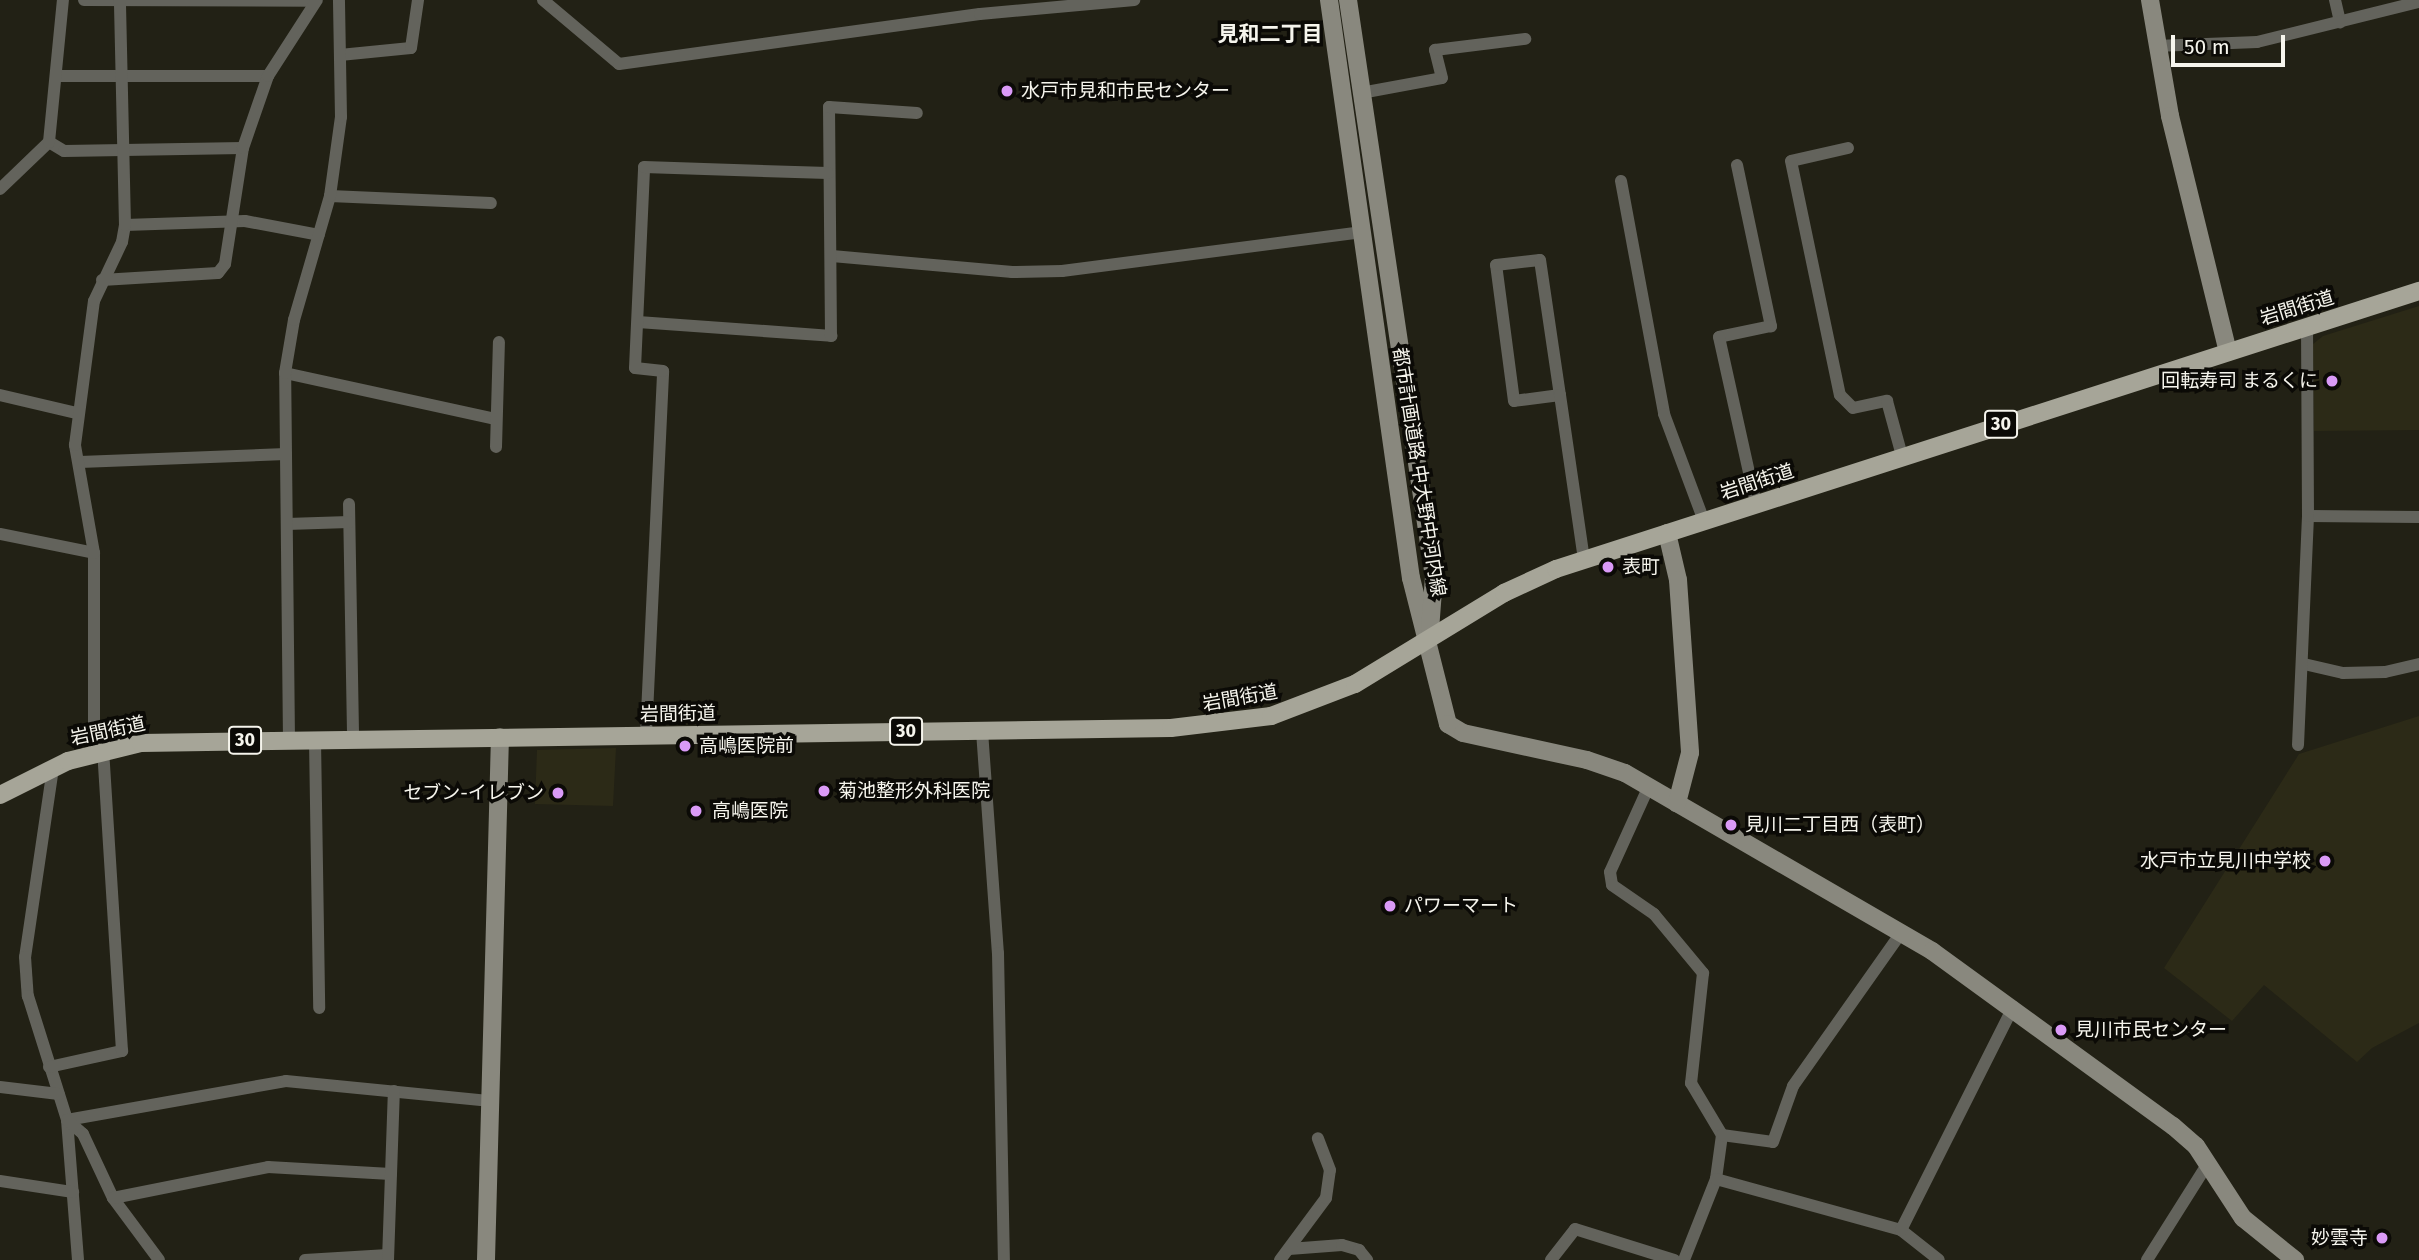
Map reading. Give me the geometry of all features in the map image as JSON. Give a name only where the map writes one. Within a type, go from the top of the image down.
[{"type":"main road","name":"岩間街道","points":[[0,795],[53,768],[99,751],[160,742],[1182,728],[1270,716],[1355,684],[1504,593],[1584,559],[2419,291]]},
{"type":"street","points":[[0,189],[50,142],[63,0]]},
{"type":"street","points":[[84,0],[316,1]]},
{"type":"street","points":[[289,741],[285,373],[294,320],[330,196],[341,117],[339,0]]},
{"type":"street","points":[[340,55],[411,48],[418,0]]},
{"type":"street","points":[[543,0],[619,64],[980,14],[1134,0]]},
{"type":"street","points":[[972,0],[980,14]]},
{"type":"street","name":"都市計画道路 中大野中河内線","points":[[1329,0],[1411,578],[1429,641]]},
{"type":"street","name":"都市計画道路 中大野中河内線","points":[[1348,0],[1434,577],[1429,641]]},
{"type":"street","points":[[2150,0],[2156,46],[2228,352]]},
{"type":"street","points":[[2335,0],[2340,22]]},
{"type":"street","points":[[50,1067],[121,1051],[99,751],[94,553],[75,445],[77,413],[102,280],[122,243],[125,225],[120,1]]},
{"type":"street","points":[[102,280],[218,273],[225,264],[243,148],[268,76],[316,1]]},
{"type":"street","points":[[2156,46],[2257,42],[2419,2]]},
{"type":"street","points":[[1361,93],[1442,78],[1435,50],[1525,39]]},
{"type":"street","points":[[57,76],[268,76]]},
{"type":"street","points":[[638,322],[831,336],[829,107],[917,113]]},
{"type":"street","points":[[50,142],[64,151],[243,148]]},
{"type":"street","points":[[1848,148],[1791,161],[1840,395],[1853,408],[1887,401],[1902,456]]},
{"type":"street","points":[[1737,165],[1771,326],[1719,338],[1756,504]]},
{"type":"street","points":[[646,735],[663,371],[635,368],[644,167],[828,173]]},
{"type":"street","points":[[1621,181],[1664,414],[1704,521]]},
{"type":"street","points":[[330,196],[491,203]]},
{"type":"street","points":[[125,225],[245,221],[319,235]]},
{"type":"street","points":[[832,256],[1012,272],[1062,271],[1362,232]]},
{"type":"street","points":[[1560,395],[1514,401],[1496,265],[1540,260],[1560,395],[1584,559]]},
{"type":"street","points":[[2298,745],[2304,664],[2308,516],[2307,327]]},
{"type":"street","points":[[496,447],[499,342]]},
{"type":"street","points":[[285,373],[496,419]]},
{"type":"street","points":[[0,395],[77,413]]},
{"type":"street","points":[[80,462],[286,454]]},
{"type":"street","points":[[349,504],[353,740]]},
{"type":"street","points":[[2308,516],[2419,517]]},
{"type":"street","points":[[287,524],[349,522]]},
{"type":"street","points":[[1667,533],[1679,593],[1690,753],[1677,803]]},
{"type":"street","points":[[0,534],[94,553]]},
{"type":"street","points":[[1429,641],[1440,701],[1452,728],[1605,765],[1649,786],[1901,933],[2013,1007],[2172,1126],[2208,1163],[2243,1218],[2295,1260]]},
{"type":"street","points":[[2304,664],[2343,673],[2385,672],[2419,664]]},
{"type":"street","points":[[982,732],[999,953],[1004,1260]]},
{"type":"street","points":[[486,1260],[500,737]]},
{"type":"street","points":[[315,740],[319,1008]]},
{"type":"street","points":[[53,768],[24,957],[28,996],[67,1120],[78,1260]]},
{"type":"street","points":[[1649,786],[1609,872],[1612,885],[1654,914],[1703,973],[1690,1083],[1722,1135],[1716,1179],[1684,1260]]},
{"type":"street","points":[[1722,1135],[1773,1142],[1793,1086],[1901,933]]},
{"type":"street","points":[[1901,1230],[2013,1007]]},
{"type":"street","points":[[67,1120],[257,1083],[286,1081],[491,1101]]},
{"type":"street","points":[[0,1087],[59,1094]]},
{"type":"street","points":[[305,1260],[388,1258],[394,1091]]},
{"type":"street","points":[[67,1120],[83,1134],[113,1198],[159,1260]]},
{"type":"street","points":[[1284,1255],[1326,1198],[1330,1170],[1318,1138]]},
{"type":"street","points":[[2147,1260],[2208,1163]]},
{"type":"street","points":[[113,1198],[268,1167],[391,1174]]},
{"type":"street","points":[[1716,1179],[1901,1230],[1938,1260]]},
{"type":"street","points":[[0,1181],[73,1192]]},
{"type":"street","points":[[1551,1260],[1576,1229],[1674,1260]]},
{"type":"street","points":[[1284,1255],[1342,1245],[1359,1250],[1367,1260]]},
{"type":"shaded area","points":[[2419,306],[2419,430],[2314,431],[2313,344],[2323,336]]},
{"type":"shaded area","name":"水戸市立見川中学校","points":[[2419,716],[2419,1023],[2372,1048],[2357,1062],[2264,985],[2232,1021],[2164,968],[2299,754]]},
{"type":"shaded area","points":[[616,748],[613,806],[535,804],[537,750]]},
{"type":"place","name":"水戸市見和市民センター","points":[[1007,91]]},
{"type":"place","name":"回転寿司 まるくに","points":[[2332,381]]},
{"type":"place","name":"表町","points":[[1608,567]]},
{"type":"place","name":"高嶋医院前","points":[[685,746]]},
{"type":"place","name":"菊池整形外科医院","points":[[824,791]]},
{"type":"place","name":"セブン-イレブン","points":[[558,793]]},
{"type":"place","name":"高嶋医院","points":[[696,811]]},
{"type":"place","name":"見川二丁目西（表町）","points":[[1731,825]]},
{"type":"place","name":"水戸市立見川中学校","points":[[2325,861]]},
{"type":"place","name":"パワーマート","points":[[1390,906]]},
{"type":"place","name":"見川市民センター","points":[[2061,1030]]},
{"type":"place","name":"妙雲寺","points":[[2382,1238]]},
{"type":"district","name":"見和二丁目","points":[[1270,34]]}]
